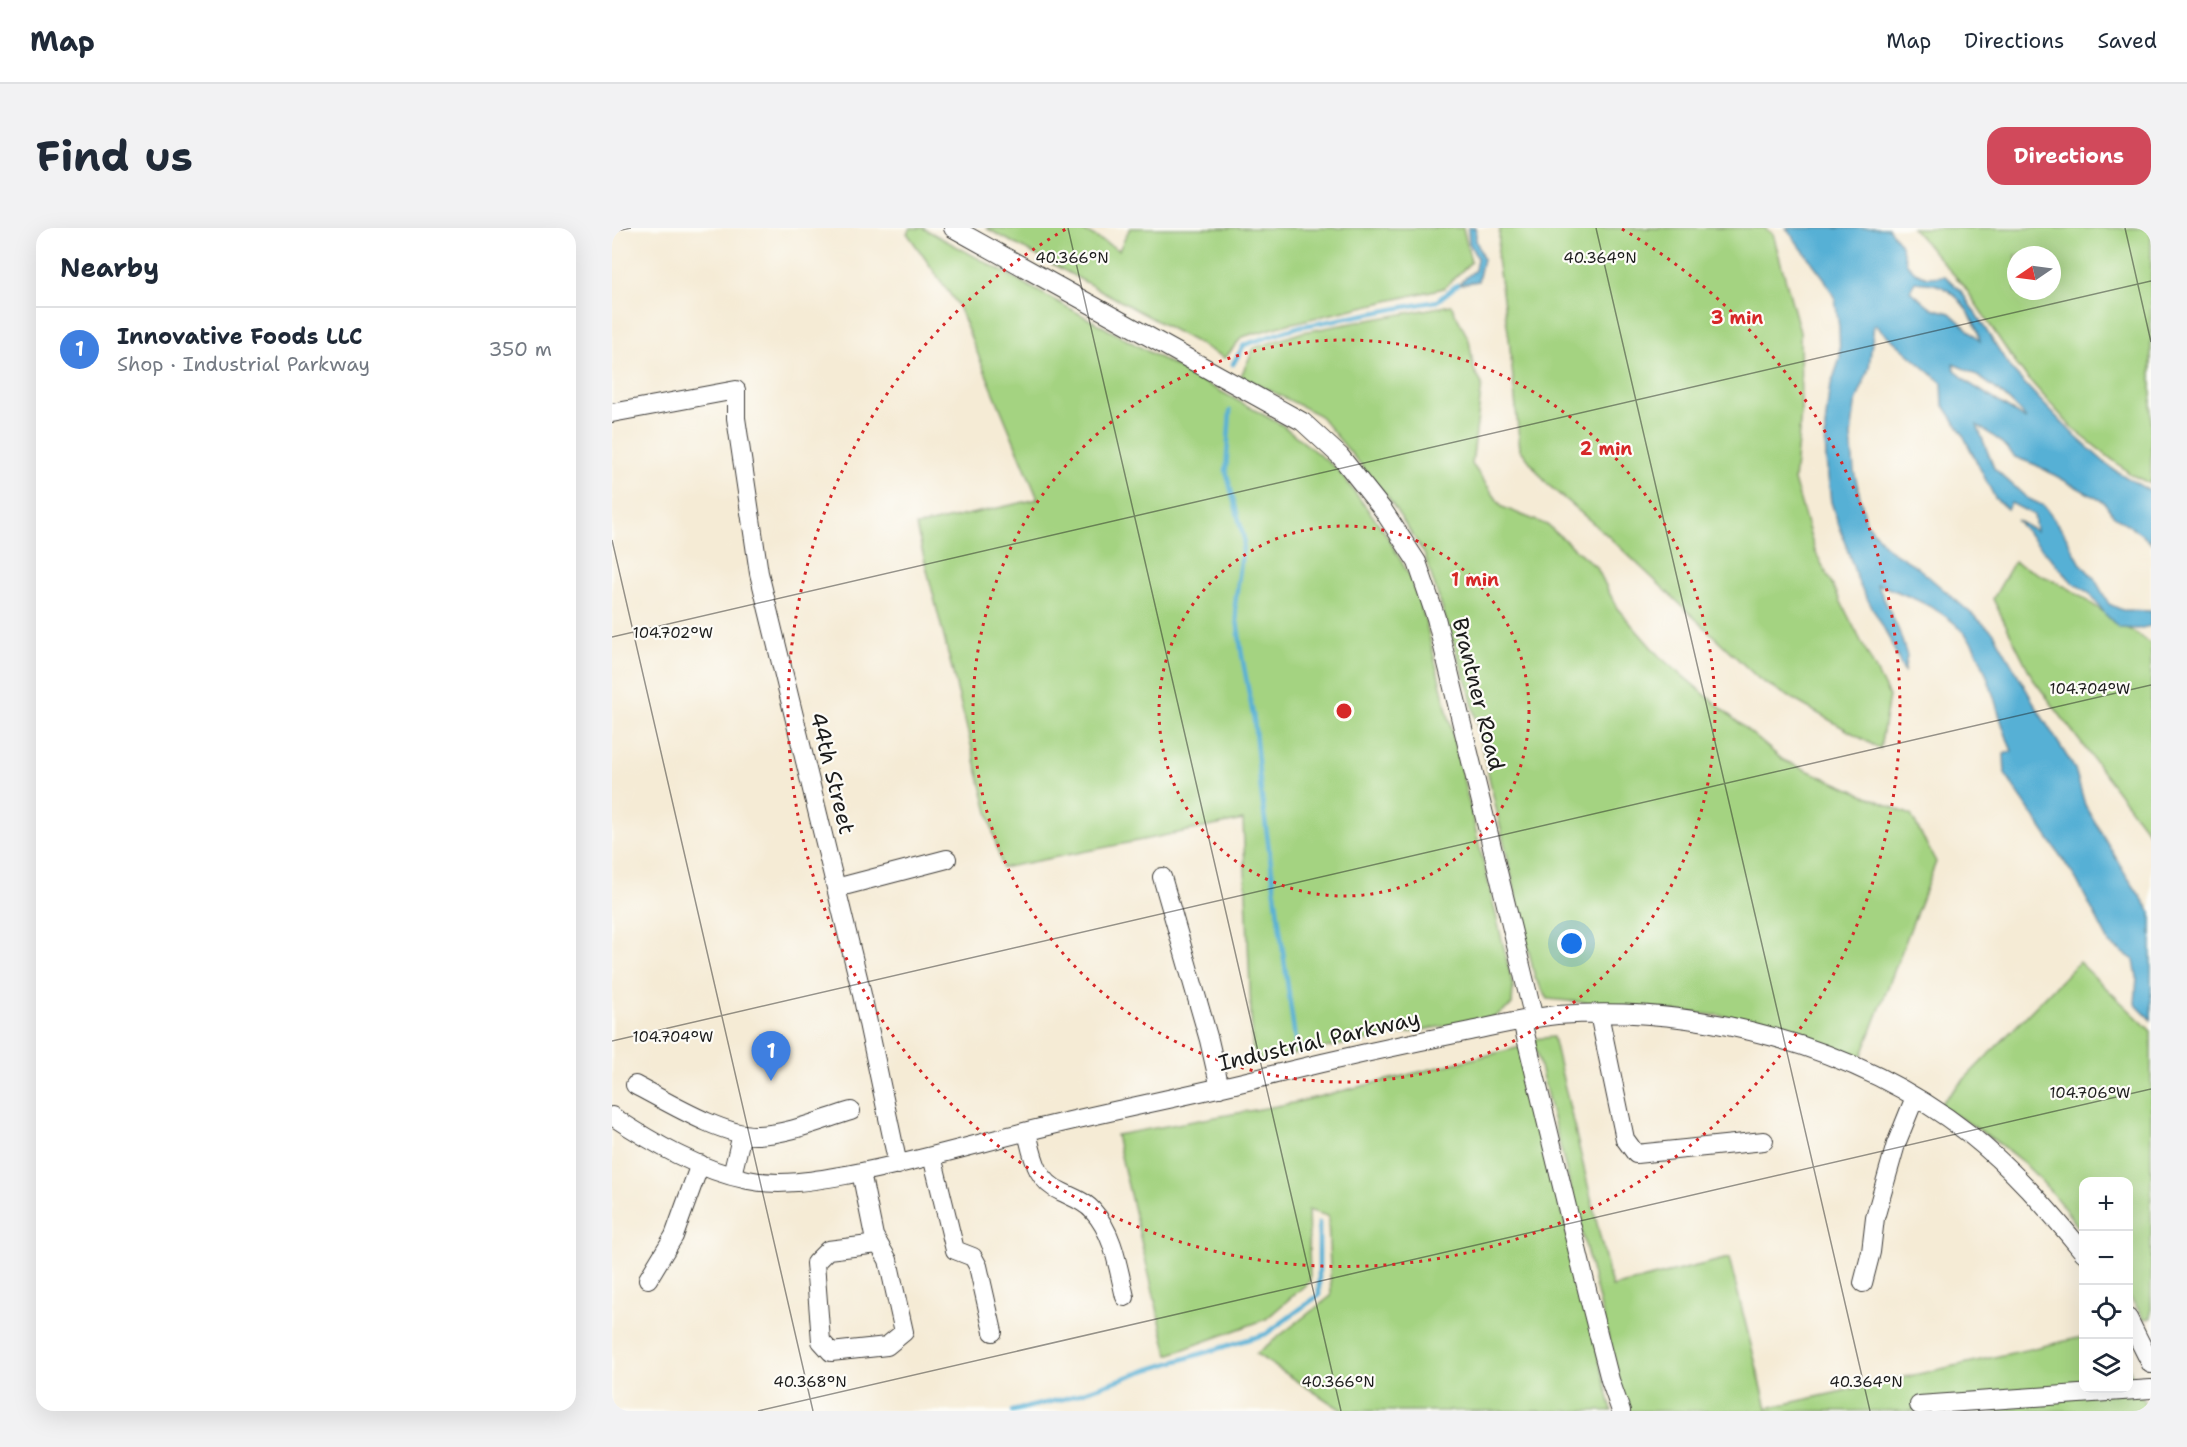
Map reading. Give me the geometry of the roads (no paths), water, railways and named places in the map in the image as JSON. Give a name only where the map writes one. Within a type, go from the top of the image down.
[{"type":"street","name":"Brantner Road","points":[[953,228],[1303,422],[1340,456],[1383,510],[1417,562],[1436,618],[1589,1298],[1610,1380],[1621,1411]]},
{"type":"street","name":"44th Street","points":[[612,413],[736,390],[738,429],[759,573],[861,990],[898,1165]]},
{"type":"street","points":[[836,888],[947,859]]},
{"type":"street","points":[[1162,877],[1209,1040],[1220,1088]]},
{"type":"street","points":[[1599,1014],[1625,1139],[1636,1154],[1764,1141]]},
{"type":"street","name":"Industrial Parkway","points":[[612,1116],[653,1142],[700,1164],[732,1175],[750,1180],[782,1183],[817,1180],[898,1165],[1027,1132],[1383,1048],[1554,1016],[1657,1015],[1710,1022],[1760,1033],[1809,1048],[1865,1071],[1915,1097],[1966,1131],[2018,1178],[2042,1202],[2079,1247]]},
{"type":"street","points":[[635,1085],[704,1120],[742,1134],[774,1133],[851,1111]]},
{"type":"street","points":[[1863,1283],[1871,1252],[1875,1218],[1896,1144],[1915,1097]]},
{"type":"street","points":[[1027,1132],[1037,1171],[1051,1188],[1076,1198],[1093,1211],[1112,1242],[1125,1297]]},
{"type":"street","points":[[732,1175],[742,1134]]},
{"type":"street","points":[[932,1156],[955,1250],[973,1257],[978,1266],[993,1332]]},
{"type":"street","points":[[648,1280],[674,1236],[700,1164]]},
{"type":"street","points":[[861,1172],[874,1236],[888,1260],[904,1332],[887,1346],[831,1352],[820,1341],[815,1263],[828,1250],[878,1244]]},
{"type":"street","points":[[2133,1328],[2151,1364]]},
{"type":"street","points":[[1919,1406],[2151,1389]]},
{"type":"water","points":[[1468,228],[1476,228],[1476,240],[1483,259],[1478,281],[1457,285],[1475,270],[1477,258],[1469,243]]},
{"type":"water","points":[[1786,228],[1888,228],[1900,243],[1907,264],[1915,272],[1927,277],[1945,276],[1961,291],[2011,369],[2075,436],[2111,468],[2151,492],[2151,543],[2113,515],[2104,502],[2036,465],[2015,457],[2000,441],[1977,425],[1994,468],[2027,498],[2044,506],[2064,533],[2081,564],[2094,578],[2109,604],[2122,610],[2151,611],[2151,626],[2137,629],[2119,628],[2090,594],[2072,582],[2016,520],[2036,531],[2034,515],[2011,503],[2007,509],[1995,498],[1962,433],[1943,404],[1942,383],[1874,324],[1869,368],[1855,405],[1851,436],[1854,471],[1866,522],[1887,548],[1916,566],[1994,633],[2075,769],[2085,805],[2126,875],[2151,912],[2151,1020],[2135,1004],[2137,977],[2134,960],[2110,944],[2076,879],[2005,774],[2004,754],[2012,751],[1986,674],[1968,637],[1958,626],[1933,608],[1877,584],[1899,631],[1907,656],[1904,672],[1888,636],[1859,584],[1831,502],[1826,460],[1825,428],[1829,391],[1840,358],[1835,299],[1824,278]],"holes":[[[1915,282],[1934,284],[1951,292],[1970,315],[1980,341],[1950,313],[1932,308],[1910,291]],[[1953,364],[1993,387],[2027,420],[1967,382],[1955,370]]]},
{"type":"waterway","points":[[1233,364],[1244,345],[1298,327],[1437,301],[1457,285]]},
{"type":"waterway","points":[[1230,411],[1226,471],[1244,539],[1235,605],[1254,720],[1261,791],[1296,1046]]},
{"type":"waterway","points":[[1012,1411],[1067,1398],[1144,1371],[1266,1334],[1319,1295],[1319,1223]]},
{"type":"place","name":"Innovative Foods LLC","points":[[771,1081]]}]
